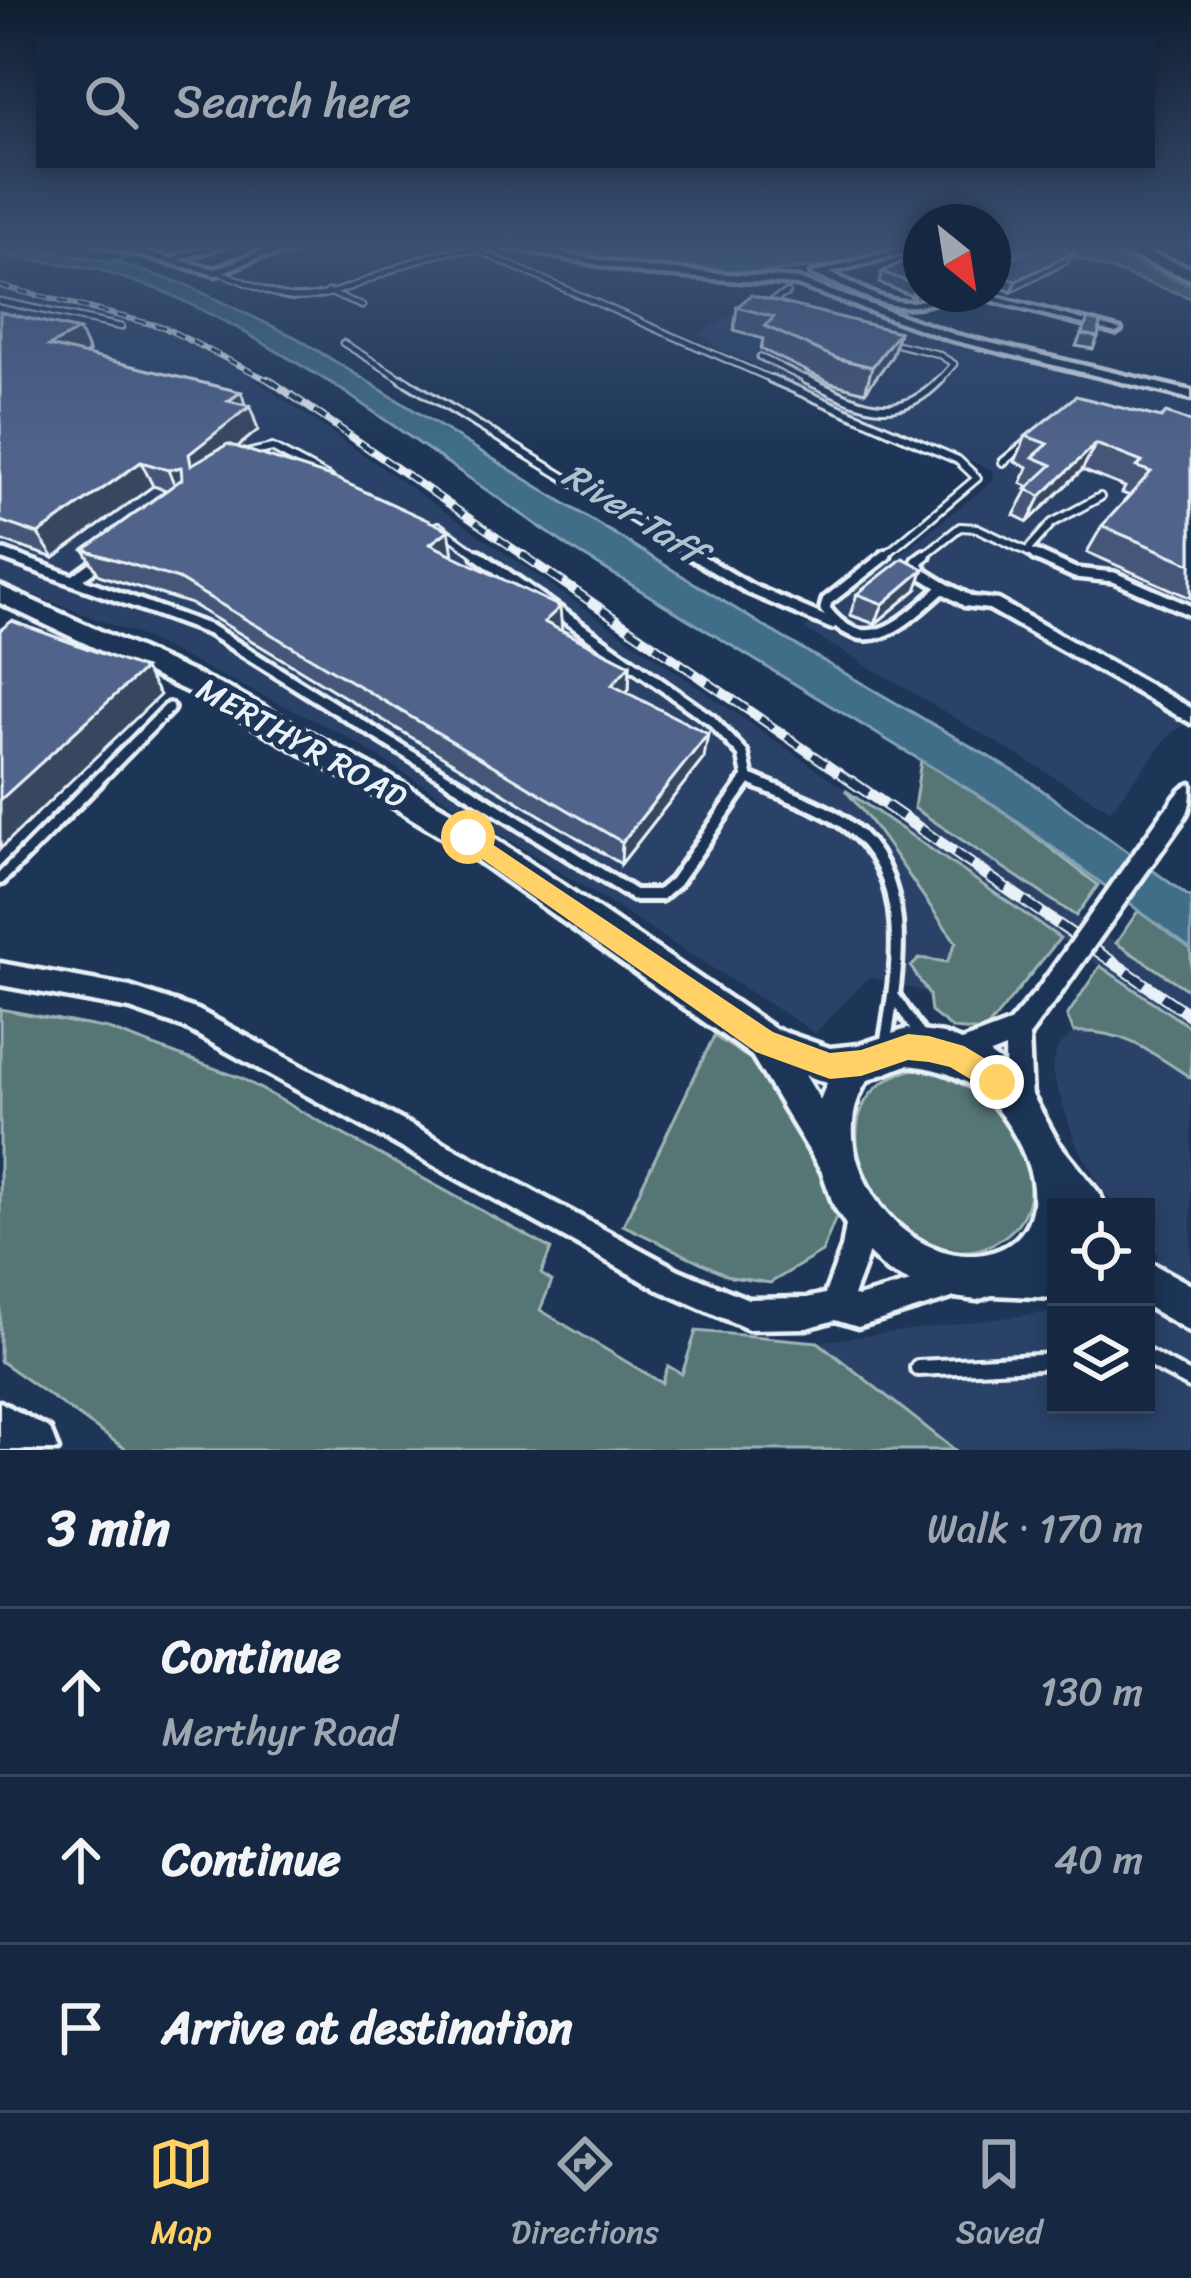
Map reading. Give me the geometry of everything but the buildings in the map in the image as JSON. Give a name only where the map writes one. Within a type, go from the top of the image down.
[{"type":"highway","points":[[0,1431],[28,1450]]},
{"type":"main road","name":"MERTHYR ROAD","points":[[0,594],[223,697],[372,780],[468,837],[765,1043],[830,1066],[872,1058]]},
{"type":"main road","name":"MERTHYR ROAD","points":[[765,1043],[840,1171]]},
{"type":"main road","points":[[1047,1277],[981,1278],[926,1270],[892,1248],[859,1212],[840,1171],[836,1117],[850,1073],[872,1058],[942,1052],[997,1082],[1021,1107],[1048,1157],[1078,1198]]},
{"type":"main road","points":[[981,1278],[1026,1260],[1045,1233],[1052,1203],[1048,1157]]},
{"type":"main road","points":[[1155,1288],[1191,1310]]},
{"type":"street","points":[[878,312],[952,337],[1191,395]]},
{"type":"street","points":[[1041,312],[1116,331]]},
{"type":"street","points":[[944,587],[970,602],[992,604],[1185,713],[1191,728]]},
{"type":"street","points":[[942,1052],[1017,1032],[1186,801]]},
{"type":"street","points":[[0,974],[130,998],[190,1018],[669,1280],[748,1314],[835,1306],[858,1312],[981,1278]]},
{"type":"street","points":[[1017,1032],[1021,1107]]},
{"type":"street","points":[[835,1306],[856,1248],[859,1212]]},
{"type":"lane","points":[[50,312],[122,327]]},
{"type":"lane","points":[[616,312],[971,468],[977,478],[973,485],[827,601],[825,609],[837,626]]},
{"type":"lane","points":[[778,312],[781,316]]},
{"type":"lane","points":[[760,357],[806,380],[896,408],[914,403],[953,364],[938,354],[871,338]]},
{"type":"lane","points":[[343,343],[750,589],[858,637],[889,634],[944,587],[923,574],[917,561],[954,529],[977,528],[1075,573],[1114,577],[1191,611]]},
{"type":"lane","points":[[1003,462],[1039,432]]},
{"type":"lane","points":[[231,464],[255,449],[272,448],[352,490]]},
{"type":"lane","points":[[1027,551],[1052,523],[1100,497]]},
{"type":"lane","points":[[0,554],[210,630],[634,895],[660,895],[675,882],[748,778],[743,754],[711,720],[470,544],[416,518]]},
{"type":"lane","points":[[74,580],[112,553]]},
{"type":"lane","points":[[0,879],[169,708]]},
{"type":"lane","points":[[748,778],[850,827],[878,854],[895,904],[895,998],[872,1058]]},
{"type":"lane","points":[[895,998],[942,1052]]},
{"type":"lane","points":[[918,1368],[1047,1361]]},
{"type":"lane","points":[[1155,1362],[1191,1381]]},
{"type":"shaded area","points":[[0,312],[97,312],[173,335],[247,374],[898,826],[914,808],[1191,992],[1191,1028],[1044,928],[982,1007],[869,977],[815,1033],[342,734],[136,634],[0,582]]},
{"type":"shaded area","points":[[205,312],[242,312],[297,338],[770,630],[1024,777],[1191,898],[1191,949],[996,806],[569,547],[336,386]]},
{"type":"shaded area","points":[[739,312],[860,312],[948,343],[1191,404],[1191,722],[1172,732],[1110,810],[805,629],[993,481],[994,471],[718,349],[700,333]]},
{"type":"shaded area","points":[[1102,1030],[1131,1038],[1191,1078],[1191,1450],[955,1450],[818,1342],[1047,1312],[1047,1414],[1155,1414],[1155,1198],[1110,1198],[1074,1139],[1052,1071],[1057,1048],[1074,1032]]},
{"type":"green space","points":[[921,760],[996,806],[1098,885],[1076,916],[914,808]]},
{"type":"green space","points":[[845,790],[1060,938],[984,1032],[953,1029],[931,1012],[929,995],[911,967],[920,958],[947,962],[956,942]]},
{"type":"green space","points":[[1138,911],[1191,949],[1191,992],[1116,943]]},
{"type":"green space","points":[[1100,966],[1191,1028],[1191,1078],[1122,1038],[1074,1032],[1067,1016]]},
{"type":"green space","points":[[0,1009],[108,1029],[241,1078],[551,1249],[541,1274],[552,1281],[540,1310],[662,1383],[668,1366],[682,1374],[696,1331],[818,1342],[955,1450],[127,1450],[0,1361]]},
{"type":"green space","points":[[714,1036],[764,1068],[827,1180],[836,1217],[822,1252],[770,1283],[731,1277],[623,1225]]},
{"type":"green space","points":[[914,1069],[945,1076],[973,1092],[1017,1140],[1028,1168],[1029,1196],[1019,1221],[996,1242],[961,1251],[926,1242],[895,1219],[872,1188],[859,1152],[859,1117],[876,1088]]},
{"type":"railway","points":[[102,312],[163,327],[272,382]]},
{"type":"railway","points":[[268,379],[527,558]]},
{"type":"railway","points":[[523,555],[855,784]]},
{"type":"railway","points":[[851,781],[1191,1016]]},
{"type":"route","points":[[468,837],[765,1043],[830,1066],[861,1063],[908,1047],[929,1049],[955,1055],[997,1082]]},
{"type":"water label","name":"River Taff","points":[[633,513]]}]
